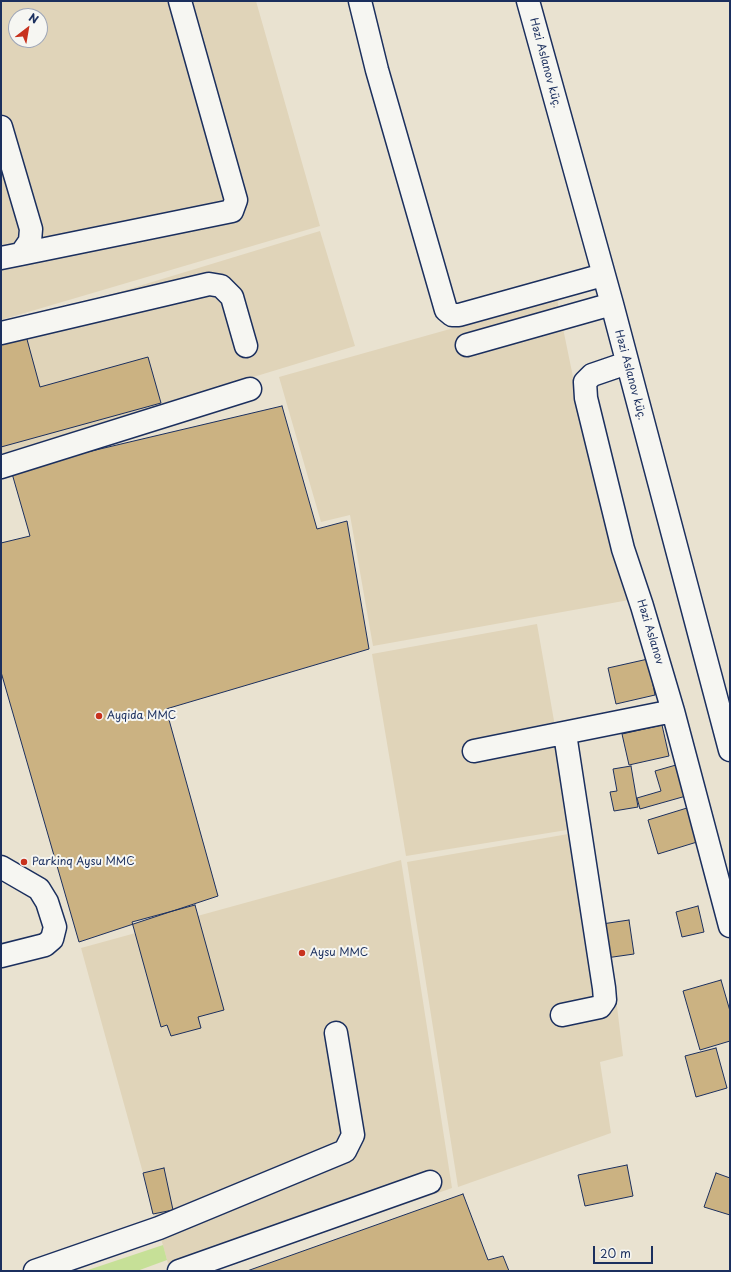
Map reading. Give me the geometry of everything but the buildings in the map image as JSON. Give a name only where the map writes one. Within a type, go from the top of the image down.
[{"type":"street","points":[[11,256],[232,211],[236,200],[180,1]]},
{"type":"street","points":[[360,1],[377,70],[446,310],[452,315],[459,315],[603,275]]},
{"type":"street","name":"Həzi Aslanov küç.","points":[[528,1],[612,304],[730,750]]},
{"type":"street","points":[[1,127],[31,229],[30,242],[11,256]]},
{"type":"street","points":[[1,333],[209,284],[221,286],[232,297],[246,346]]},
{"type":"street","points":[[467,345],[612,304]]},
{"type":"street","name":"Həzi Aslanov","points":[[627,363],[592,375],[585,382],[586,398],[623,549],[674,711],[730,926]]},
{"type":"street","points":[[1,467],[250,389]]},
{"type":"street","points":[[474,751],[674,711]]},
{"type":"street","points":[[562,1015],[600,1007],[605,1000],[565,734]]},
{"type":"street","points":[[1,867],[40,889],[47,902],[55,927],[52,939],[45,945],[1,956]]},
{"type":"street","points":[[35,1271],[158,1228],[345,1151],[353,1135],[336,1033]]},
{"type":"street","points":[[179,1271],[430,1182]]},
{"type":"shaded area","points":[[1,1],[256,1],[320,226],[1,320]]},
{"type":"shaded area","points":[[320,231],[355,346],[1,454],[1,328]]},
{"type":"shaded area","points":[[557,299],[580,411],[629,600],[373,646],[350,515],[321,522],[279,377]]},
{"type":"shaded area","points":[[537,624],[573,829],[406,856],[372,654]]},
{"type":"shaded area","points":[[574,833],[593,1000],[616,998],[623,1056],[600,1062],[611,1133],[458,1187],[407,862]]},
{"type":"shaded area","points":[[401,860],[452,1188],[214,1271],[170,1271],[81,948]]},
{"type":"green space","points":[[163,1245],[167,1260],[137,1271],[85,1271]]},
{"type":"place","name":"Ayqida MMC","points":[[99,716]]},
{"type":"place","name":"Parkinq Aysu MMC","points":[[24,862]]},
{"type":"place","name":"Aysu MMC","points":[[302,953]]}]
